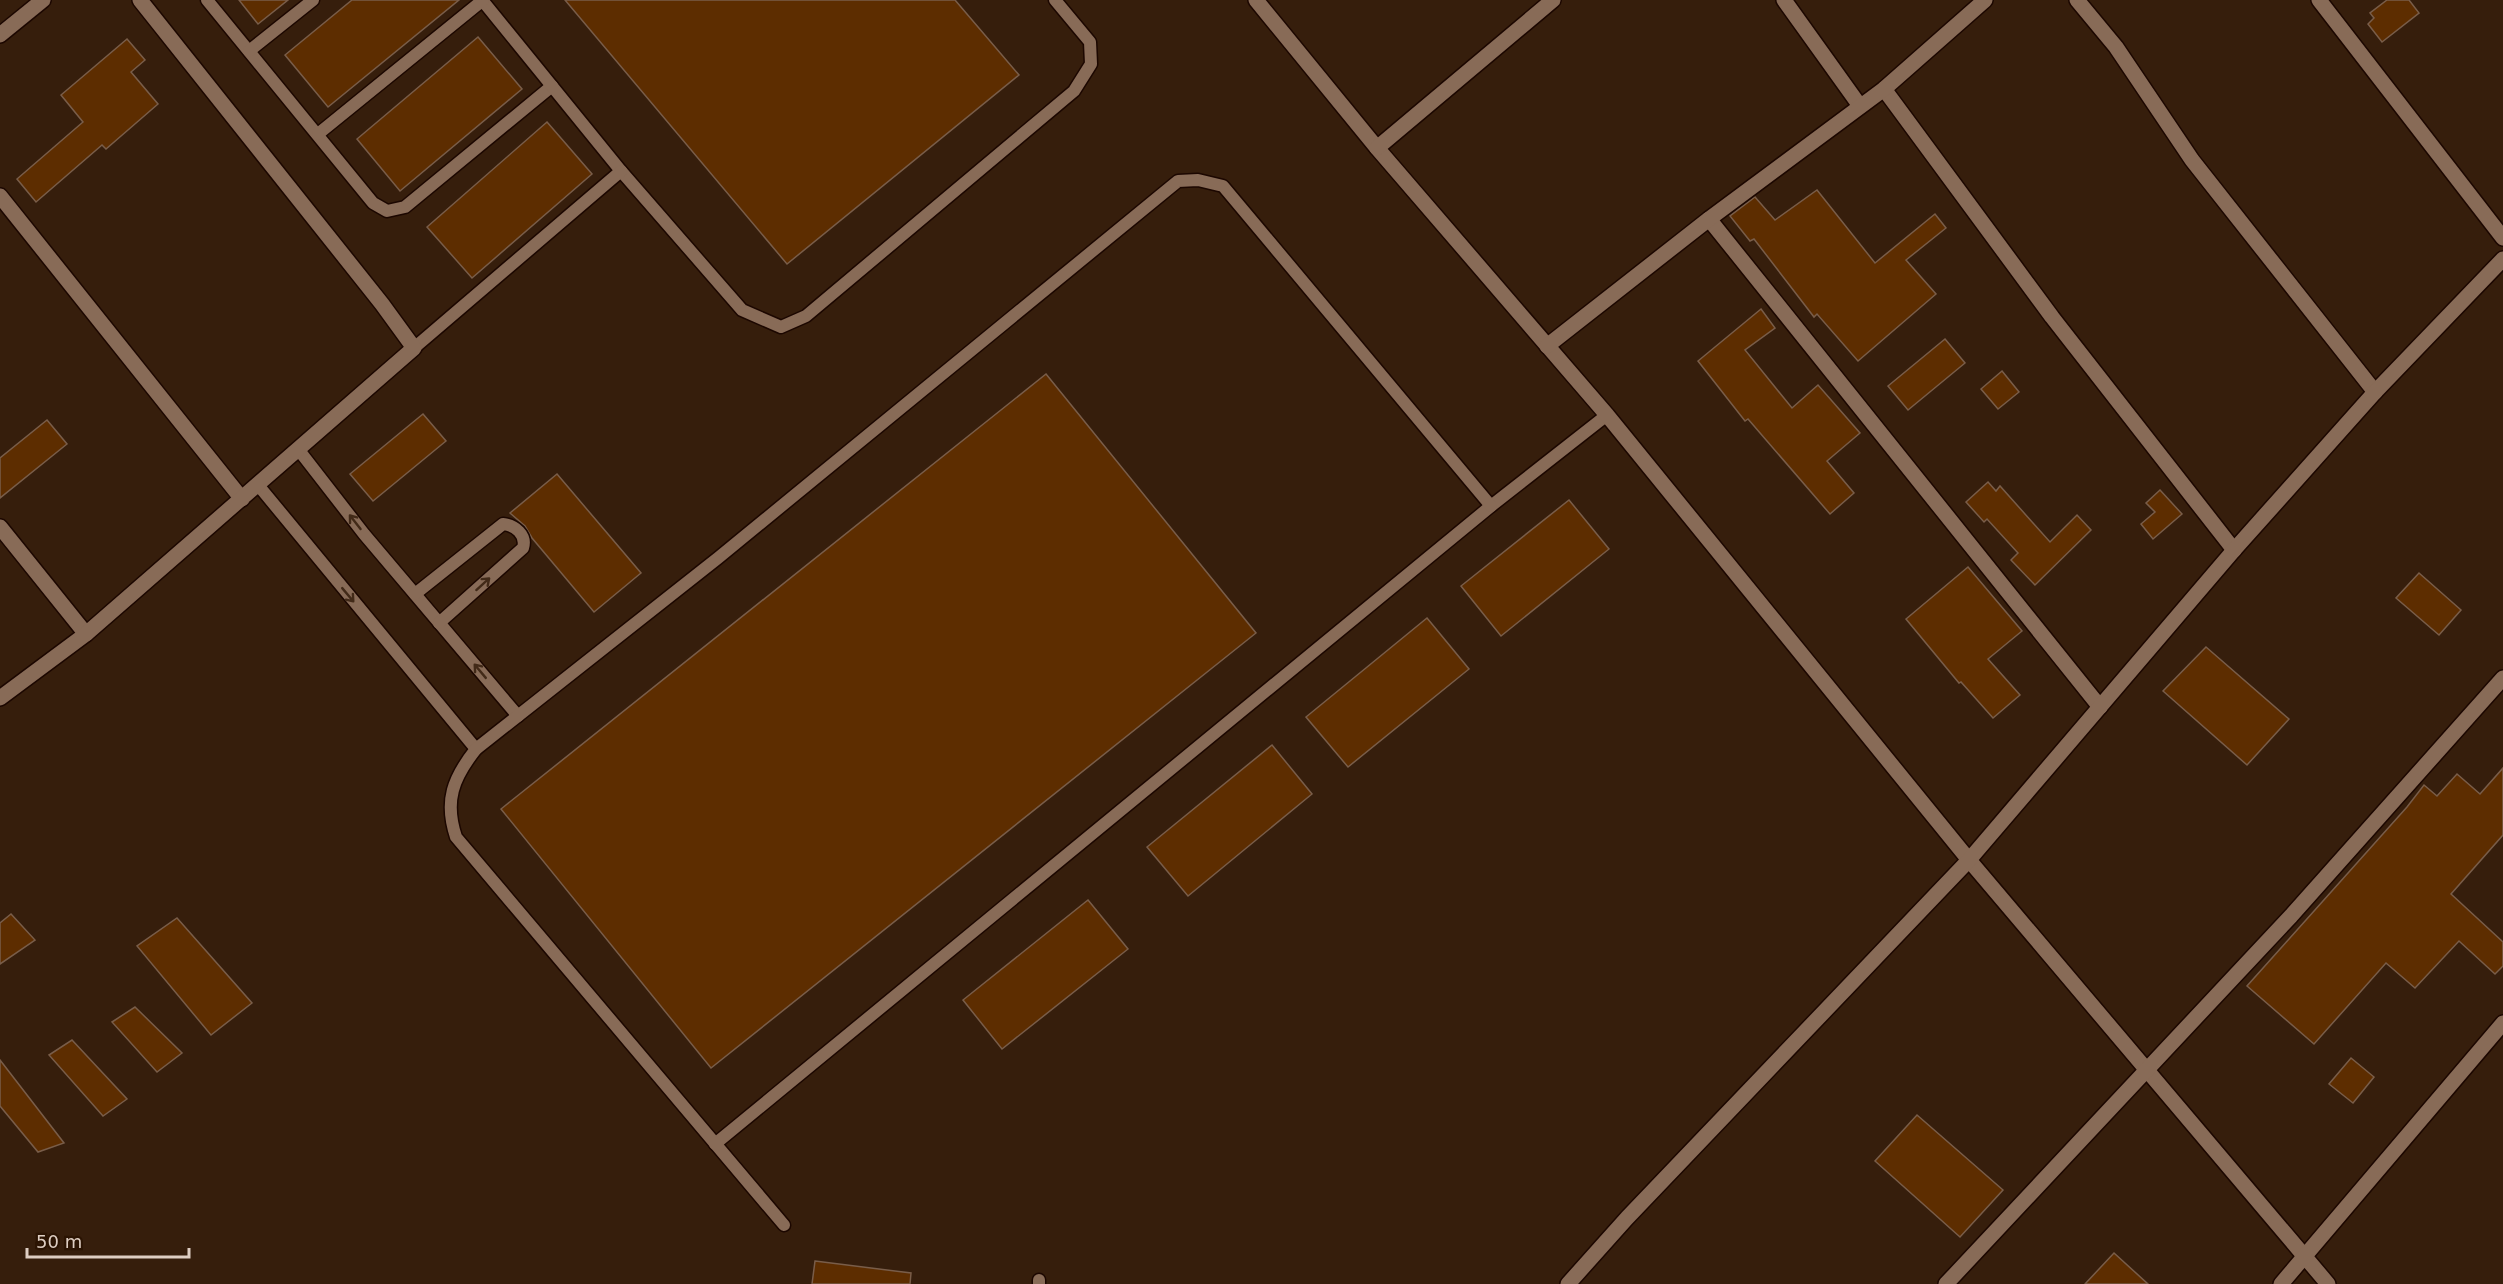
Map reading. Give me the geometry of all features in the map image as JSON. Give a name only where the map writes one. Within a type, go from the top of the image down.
[{"type":"street","points":[[0,35],[43,0]]},
{"type":"street","points":[[0,698],[86,634],[414,348],[382,304],[140,0]]},
{"type":"street","points":[[1256,0],[1377,148],[1607,415],[1969,860],[2328,1284]]},
{"type":"street","points":[[1377,148],[1553,0]]},
{"type":"street","points":[[1784,0],[1860,106]]},
{"type":"street","points":[[1546,346],[1709,219],[1884,89],[1985,0]]},
{"type":"street","points":[[2077,0],[2116,47],[2192,160],[2375,392]]},
{"type":"street","points":[[2319,0],[2503,238]]},
{"type":"street","points":[[1884,89],[2052,317],[2234,550]]},
{"type":"street","points":[[0,196],[242,499]]},
{"type":"street","points":[[1709,219],[2100,707]]},
{"type":"street","points":[[1568,1284],[1627,1218],[1969,860],[2234,550],[2375,392],[2503,259]]},
{"type":"street","points":[[0,526],[86,634]]},
{"type":"street","points":[[1946,1284],[2291,916],[2503,678]]},
{"type":"street","points":[[2281,1284],[2503,1023]]},
{"type":"lane","points":[[207,0],[373,203],[387,211],[405,207],[552,86]]},
{"type":"lane","points":[[249,51],[313,0]]},
{"type":"lane","points":[[318,134],[482,0],[621,171],[742,310],[781,327],[806,316],[1074,91],[1090,64],[1090,42],[1055,0]]},
{"type":"lane","points":[[414,348],[621,171]]},
{"type":"lane","points":[[784,1226],[456,837],[449,818],[453,783],[476,749],[718,558],[1178,181],[1198,180],[1222,186],[1491,506]]},
{"type":"lane","points":[[715,1144],[1491,506],[1607,415]]},
{"type":"lane","points":[[298,449],[364,534],[518,716]]},
{"type":"lane","points":[[258,485],[476,749]]},
{"type":"lane","points":[[415,594],[503,524],[519,531],[523,538],[523,548],[439,623]]},
{"type":"building","points":[[239,0],[288,0],[258,24]]},
{"type":"building","points":[[352,0],[459,0],[328,107],[285,55]]},
{"type":"building","points":[[565,0],[955,0],[1019,75],[787,264]]},
{"type":"building","points":[[2387,0],[2409,0],[2419,13],[2382,42],[2368,24],[2374,18],[2370,13]]},
{"type":"building","points":[[478,37],[522,89],[400,191],[357,139]]},
{"type":"building","points":[[127,39],[145,60],[131,72],[158,104],[106,149],[102,145],[36,202],[17,179],[83,122],[61,95]]},
{"type":"building","points":[[547,122],[592,174],[472,278],[427,227]]},
{"type":"building","points":[[1817,190],[1875,263],[1935,214],[1946,228],[1906,260],[1936,294],[1858,361],[1817,314],[1814,317],[1754,239],[1750,241],[1730,216],[1755,197],[1775,220]]},
{"type":"building","points":[[1761,309],[1775,328],[1745,350],[1792,408],[1818,385],[1860,433],[1827,461],[1854,493],[1830,514],[1748,419],[1745,421],[1698,361]]},
{"type":"building","points":[[1945,339],[1965,363],[1908,410],[1888,386]]},
{"type":"building","points":[[2002,371],[2019,392],[1998,409],[1981,389]]},
{"type":"building","points":[[1046,374],[1256,633],[711,1068],[501,809]]},
{"type":"building","points":[[423,414],[446,441],[373,501],[350,474]]},
{"type":"building","points":[[47,420],[67,444],[0,498],[0,458]]},
{"type":"building","points":[[557,474],[641,573],[594,612],[532,538],[525,526],[510,513]]},
{"type":"building","points":[[1988,482],[1996,491],[2000,486],[2050,542],[2077,515],[2091,530],[2035,585],[2011,560],[2018,553],[1987,519],[1984,522],[1966,502]]},
{"type":"building","points":[[2160,490],[2182,514],[2153,539],[2141,524],[2155,512],[2146,503]]},
{"type":"building","points":[[1569,500],[1609,549],[1501,636],[1461,586]]},
{"type":"building","points":[[1968,567],[2022,631],[1988,659],[2020,695],[1993,718],[1961,682],[1959,683],[1906,619]]},
{"type":"building","points":[[2419,573],[2461,610],[2439,635],[2396,598]]},
{"type":"building","points":[[1427,618],[1469,669],[1348,767],[1306,717]]},
{"type":"building","points":[[2206,647],[2289,719],[2247,765],[2163,691]]},
{"type":"building","points":[[1272,745],[1312,794],[1188,896],[1147,847]]},
{"type":"building","points":[[2503,768],[2503,835],[2451,894],[2503,942],[2503,966],[2495,974],[2459,941],[2415,988],[2386,963],[2314,1044],[2247,986],[2424,785],[2437,796],[2457,774],[2480,794]]},
{"type":"building","points":[[1088,900],[1128,949],[1002,1049],[963,1000]]},
{"type":"building","points":[[11,914],[35,940],[0,964],[0,923]]},
{"type":"building","points":[[177,918],[252,1003],[211,1035],[137,946]]},
{"type":"building","points":[[135,1007],[182,1053],[157,1072],[112,1022]]},
{"type":"building","points":[[72,1040],[127,1099],[103,1116],[49,1055]]},
{"type":"building","points":[[2351,1058],[2374,1077],[2353,1103],[2329,1084]]},
{"type":"building","points":[[0,1060],[64,1143],[38,1152],[0,1106]]},
{"type":"building","points":[[1917,1115],[2003,1190],[1960,1237],[1875,1161]]},
{"type":"building","points":[[2114,1253],[2148,1284],[2085,1284]]},
{"type":"building","points":[[815,1261],[911,1273],[910,1284],[812,1284]]}]
